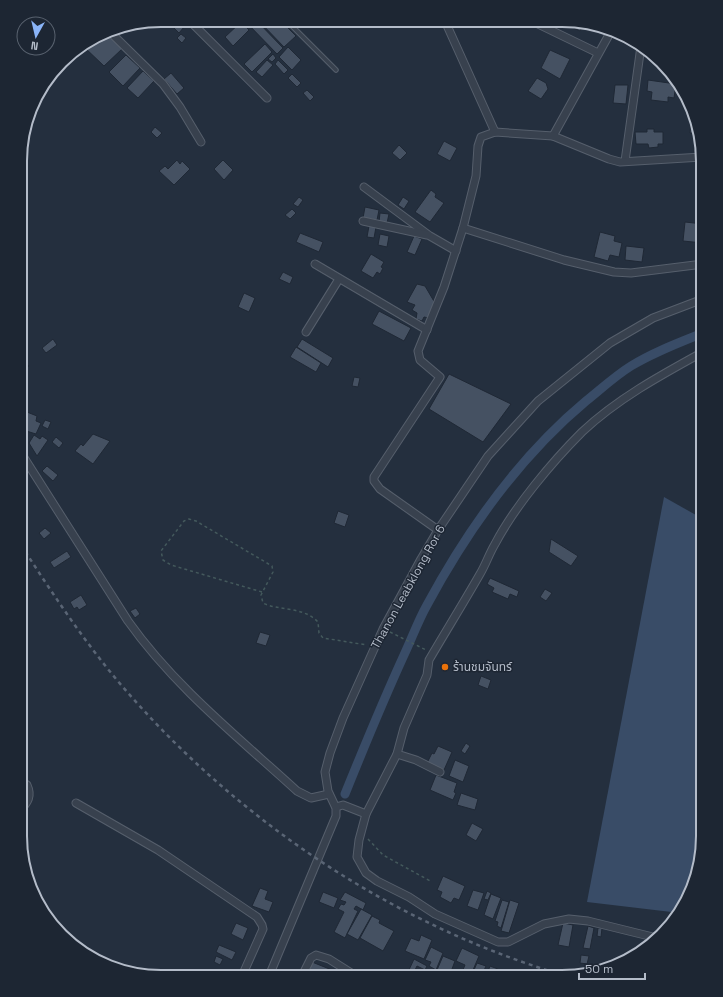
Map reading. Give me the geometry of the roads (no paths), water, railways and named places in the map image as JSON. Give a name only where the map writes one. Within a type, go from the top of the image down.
[{"type":"street","points":[[196,27],[267,98]]},
{"type":"street","points":[[448,27],[495,132]]},
{"type":"street","points":[[544,27],[598,53]]},
{"type":"street","points":[[114,36],[163,84],[180,107],[201,142]]},
{"type":"street","points":[[553,136],[608,36]]},
{"type":"street","points":[[625,161],[640,52]]},
{"type":"street","points":[[438,530],[380,489],[376,485],[374,477],[440,377],[418,357],[418,351],[444,288],[463,228],[476,176],[479,142],[483,136],[495,132],[553,136],[609,159],[625,161],[696,157]]},
{"type":"street","points":[[364,188],[430,236],[456,251]]},
{"type":"street","points":[[363,221],[430,236]]},
{"type":"street","points":[[463,228],[564,260],[614,272],[631,273],[696,265]]},
{"type":"street","points":[[315,264],[427,330]]},
{"type":"street","points":[[306,332],[339,279]]},
{"type":"street","name":"Thanon Leabklong Ror 6","points":[[336,806],[329,794],[325,779],[326,764],[343,718],[383,629],[438,530],[488,456],[520,419],[553,388],[621,335],[653,318],[696,302]]},
{"type":"street","points":[[651,936],[588,921],[569,919],[544,924],[506,942],[498,942],[436,914],[369,875],[361,866],[357,857],[357,848],[366,814],[397,754],[404,728],[428,675],[429,660],[481,572],[495,544],[538,482],[567,448],[602,416],[652,381],[696,356]]},
{"type":"street","points":[[27,462],[146,647],[195,698],[297,791],[311,798],[329,794]]},
{"type":"street","points":[[397,754],[416,760],[440,772]]},
{"type":"street","points":[[27,785],[30,796],[27,801]]},
{"type":"street","points":[[76,803],[158,850],[210,884],[260,921],[263,929],[262,934],[245,970]]},
{"type":"street","points":[[272,970],[334,821],[337,812],[336,806],[343,805],[366,814]]},
{"type":"street","points":[[305,970],[311,958],[316,954],[329,959],[346,970]]},
{"type":"lane","points":[[293,27],[336,70]]},
{"type":"water","points":[[664,497],[696,515],[696,845],[693,862],[689,879],[672,912],[587,902]]},
{"type":"waterway","points":[[345,794],[381,707],[424,611],[460,549],[497,496],[517,470],[539,446],[586,401],[614,378],[648,356],[696,336]]},
{"type":"railway","points":[[27,554],[61,606],[90,646],[137,703],[181,749],[229,792],[280,833],[333,869],[388,902],[446,931],[505,956],[548,970]]},
{"type":"place","name":"ร้านชมจันทร์","points":[[445,667]]}]
